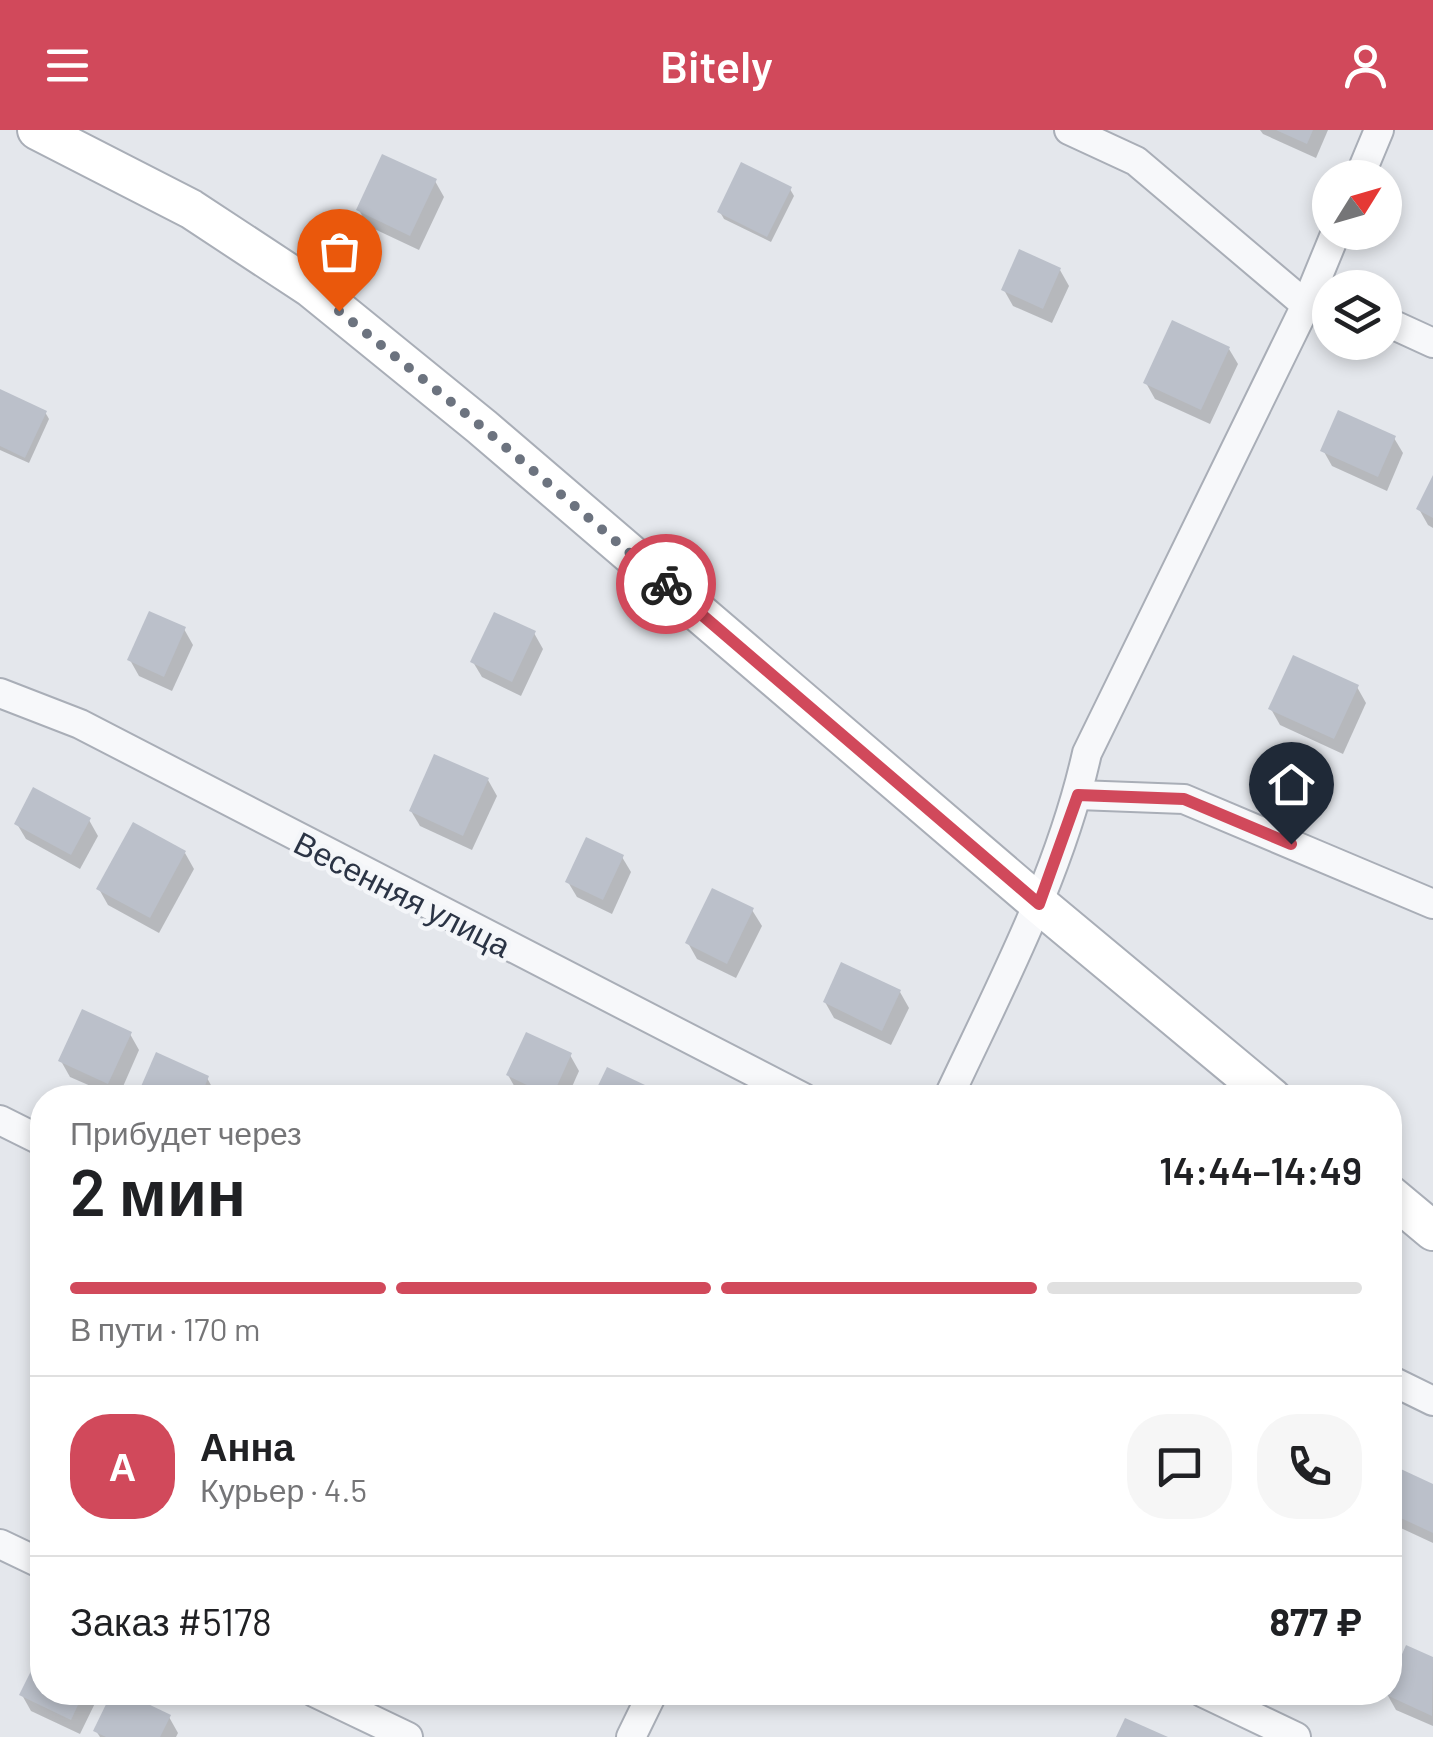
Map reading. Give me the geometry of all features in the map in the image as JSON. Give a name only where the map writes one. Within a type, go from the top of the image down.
[{"type":"main road","points":[[38,130],[191,209],[311,288],[482,427],[1256,1085]]},
{"type":"main road","points":[[1402,1206],[1433,1231]]},
{"type":"street","points":[[1069,130],[1136,161],[1312,302]]},
{"type":"street","points":[[1366,160],[1378,130]]},
{"type":"street","points":[[954,1085],[1039,904],[1078,795],[1087,753],[1312,319]]},
{"type":"street","points":[[1402,329],[1433,343]]},
{"type":"street","name":"Весенняя улица","points":[[0,694],[80,724],[779,1085]]},
{"type":"street","points":[[1078,795],[1184,799],[1433,904]]},
{"type":"street","points":[[0,1120],[30,1135]]},
{"type":"street","points":[[1402,1386],[1433,1401]]},
{"type":"street","points":[[0,1544],[30,1558]]},
{"type":"street","points":[[341,1705],[408,1737]]},
{"type":"street","points":[[631,1737],[647,1705]]},
{"type":"street","points":[[1229,1705],[1296,1737]]},
{"type":"building","points":[[1276,130],[1313,130],[1307,144]]},
{"type":"building","points":[[382,154],[437,179],[410,236],[356,210]]},
{"type":"building","points":[[741,162],[792,187],[767,237],[717,212]]},
{"type":"building","points":[[1019,249],[1061,268],[1043,309],[1001,290]]},
{"type":"building","points":[[1172,320],[1230,347],[1201,410],[1143,383]]},
{"type":"building","points":[[0,389],[47,411],[25,458],[0,446]]},
{"type":"building","points":[[1338,410],[1396,436],[1378,477],[1320,451]]},
{"type":"building","points":[[1433,475],[1433,518],[1416,509]]},
{"type":"building","points":[[149,611],[186,627],[164,677],[127,660]]},
{"type":"building","points":[[494,612],[536,631],[512,682],[470,662]]},
{"type":"building","points":[[1293,655],[1359,685],[1334,739],[1268,709]]},
{"type":"building","points":[[434,754],[489,778],[463,836],[409,811]]},
{"type":"building","points":[[33,787],[91,818],[71,855],[14,824]]},
{"type":"building","points":[[133,822],[186,851],[150,918],[96,889]]},
{"type":"building","points":[[586,837],[624,855],[603,900],[565,882]]},
{"type":"building","points":[[712,888],[754,908],[727,964],[685,943]]},
{"type":"building","points":[[841,962],[901,990],[882,1031],[823,1002]]},
{"type":"building","points":[[82,1009],[132,1032],[108,1084],[58,1061]]},
{"type":"building","points":[[526,1032],[572,1053],[557,1085],[527,1085],[506,1075]]},
{"type":"building","points":[[156,1052],[209,1076],[205,1085],[142,1085]]},
{"type":"building","points":[[607,1067],[645,1085],[598,1085]]},
{"type":"building","points":[[1402,1470],[1433,1484],[1433,1533],[1402,1519]]},
{"type":"building","points":[[1406,1645],[1433,1657],[1432,1716],[1402,1702],[1402,1654]]},
{"type":"building","points":[[30,1673],[30,1700],[19,1695]]},
{"type":"building","points":[[40,1705],[78,1705],[71,1720]]},
{"type":"building","points":[[106,1705],[150,1705],[171,1715],[160,1737],[106,1737],[93,1731]]},
{"type":"building","points":[[1125,1718],[1168,1737],[1116,1737]]},
{"type":"way so far","points":[[339,311],[666,584]]},
{"type":"route","points":[[666,584],[1039,904],[1078,795],[1184,799],[1291,844]]}]
